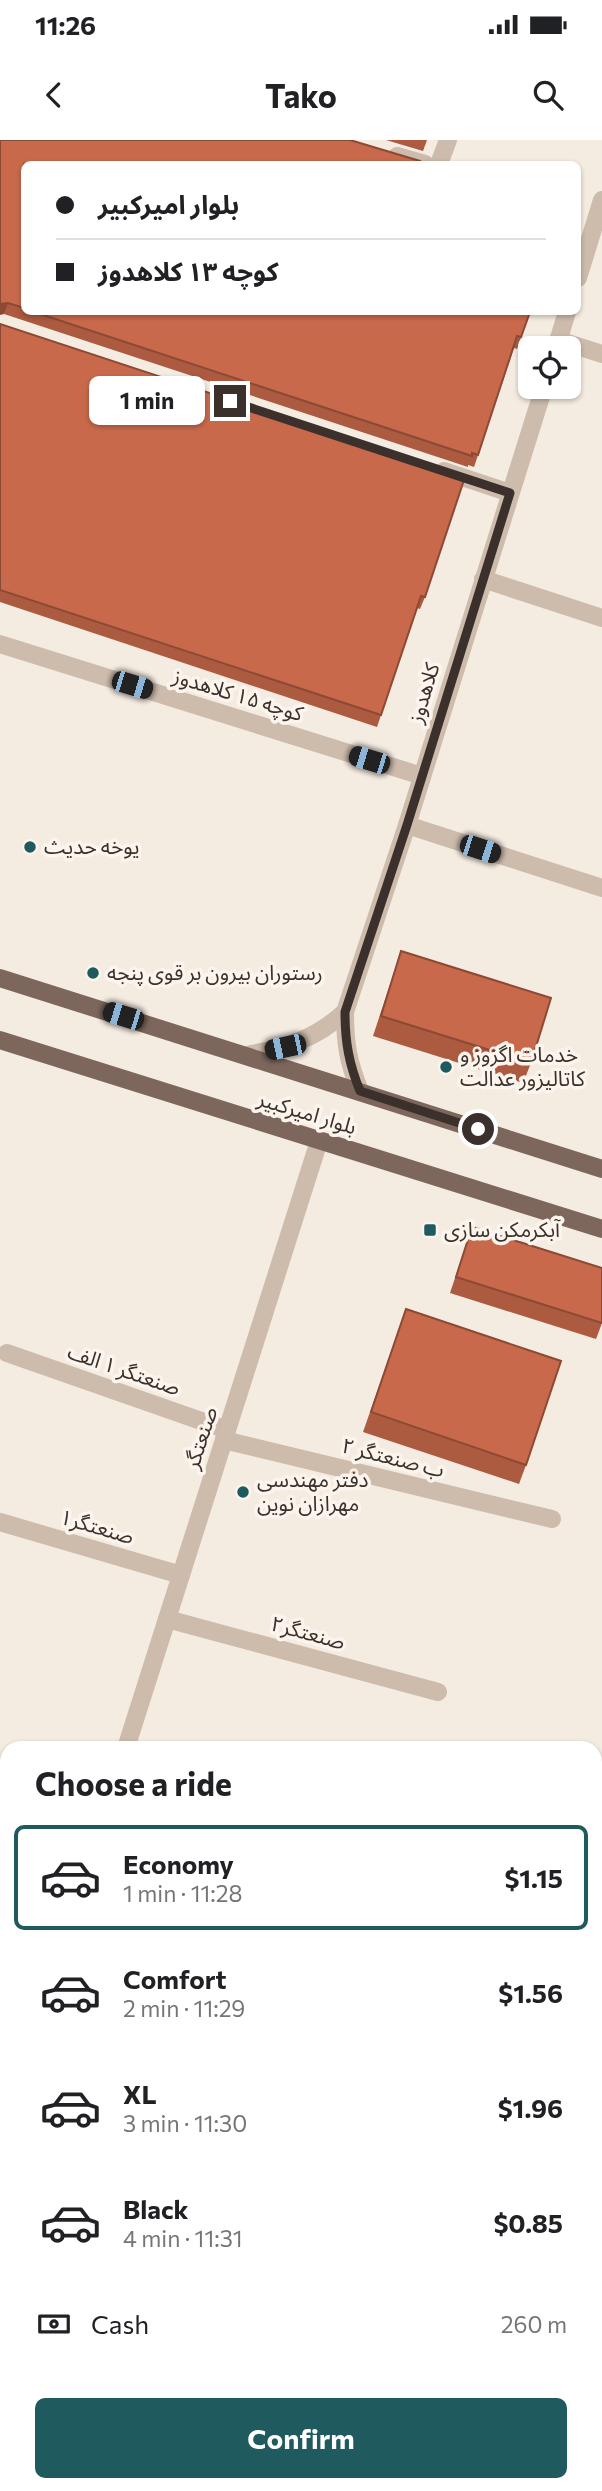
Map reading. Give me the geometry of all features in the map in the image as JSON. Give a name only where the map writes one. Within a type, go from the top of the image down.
[{"type":"main road","name":"بلوار امیرکبیر","points":[[0,978],[602,1169]]},
{"type":"main road","name":"بلوار امیرکبیر","points":[[0,1040],[602,1228]]},
{"type":"street","points":[[440,161],[448,140]]},
{"type":"street","points":[[386,152],[415,161]]},
{"type":"street","points":[[581,268],[602,200]]},
{"type":"street","points":[[560,336],[566,315]]},
{"type":"street","points":[[581,349],[602,354]]},
{"type":"street","name":"کلاهدوز","points":[[360,1091],[349,1065],[345,1044],[345,1012],[407,825],[540,399]]},
{"type":"street","points":[[432,467],[510,493]]},
{"type":"street","points":[[483,579],[602,618]]},
{"type":"street","name":"کوچه ۱۵ کلاهدوز","points":[[0,644],[422,776]]},
{"type":"street","points":[[407,825],[602,888]]},
{"type":"street","points":[[247,1055],[285,1047],[310,1038],[329,1027],[345,1012]]},
{"type":"street","name":"صنعتگر","points":[[128,1741],[319,1141]]},
{"type":"street","name":"صنعتگر ۱ الف","points":[[7,1353],[226,1435]]},
{"type":"street","name":"۲ ب صنعتگر","points":[[226,1435],[552,1519]]},
{"type":"street","name":"صنعتگر۱","points":[[0,1522],[181,1575]]},
{"type":"street","name":"صنعتگر۲","points":[[167,1619],[438,1692]]},
{"type":"building","points":[[0,140],[350,140],[420,161],[21,161],[21,307],[8,303],[0,304]]},
{"type":"building","points":[[43,315],[529,315],[521,336],[517,336],[478,455],[472,453],[472,456]]},
{"type":"building","points":[[0,324],[465,477],[425,597],[421,596],[381,715],[0,590]]},
{"type":"building","points":[[401,951],[551,998],[531,1063],[381,1016]]},
{"type":"building","points":[[472,1227],[602,1268],[602,1323],[456,1277]]},
{"type":"building","points":[[406,1309],[561,1361],[526,1465],[371,1412]]},
{"type":"place","name":"یوخه حدیث","points":[[30,847]]},
{"type":"place","name":"رستوران بیرون بر قوی پنجه","points":[[93,973]]},
{"type":"place","name":"خدمات اگزوز و کاتالیزور عدالت","points":[[446,1067]]},
{"type":"place","name":"آبکرمکن سازی","points":[[430,1230]]},
{"type":"place","name":"دفتر مهندسی مهرازان نوین","points":[[243,1492]]},
{"type":"route","points":[[230,401],[510,493],[407,825],[345,1012],[345,1044],[349,1065],[360,1091],[478,1129]]}]
